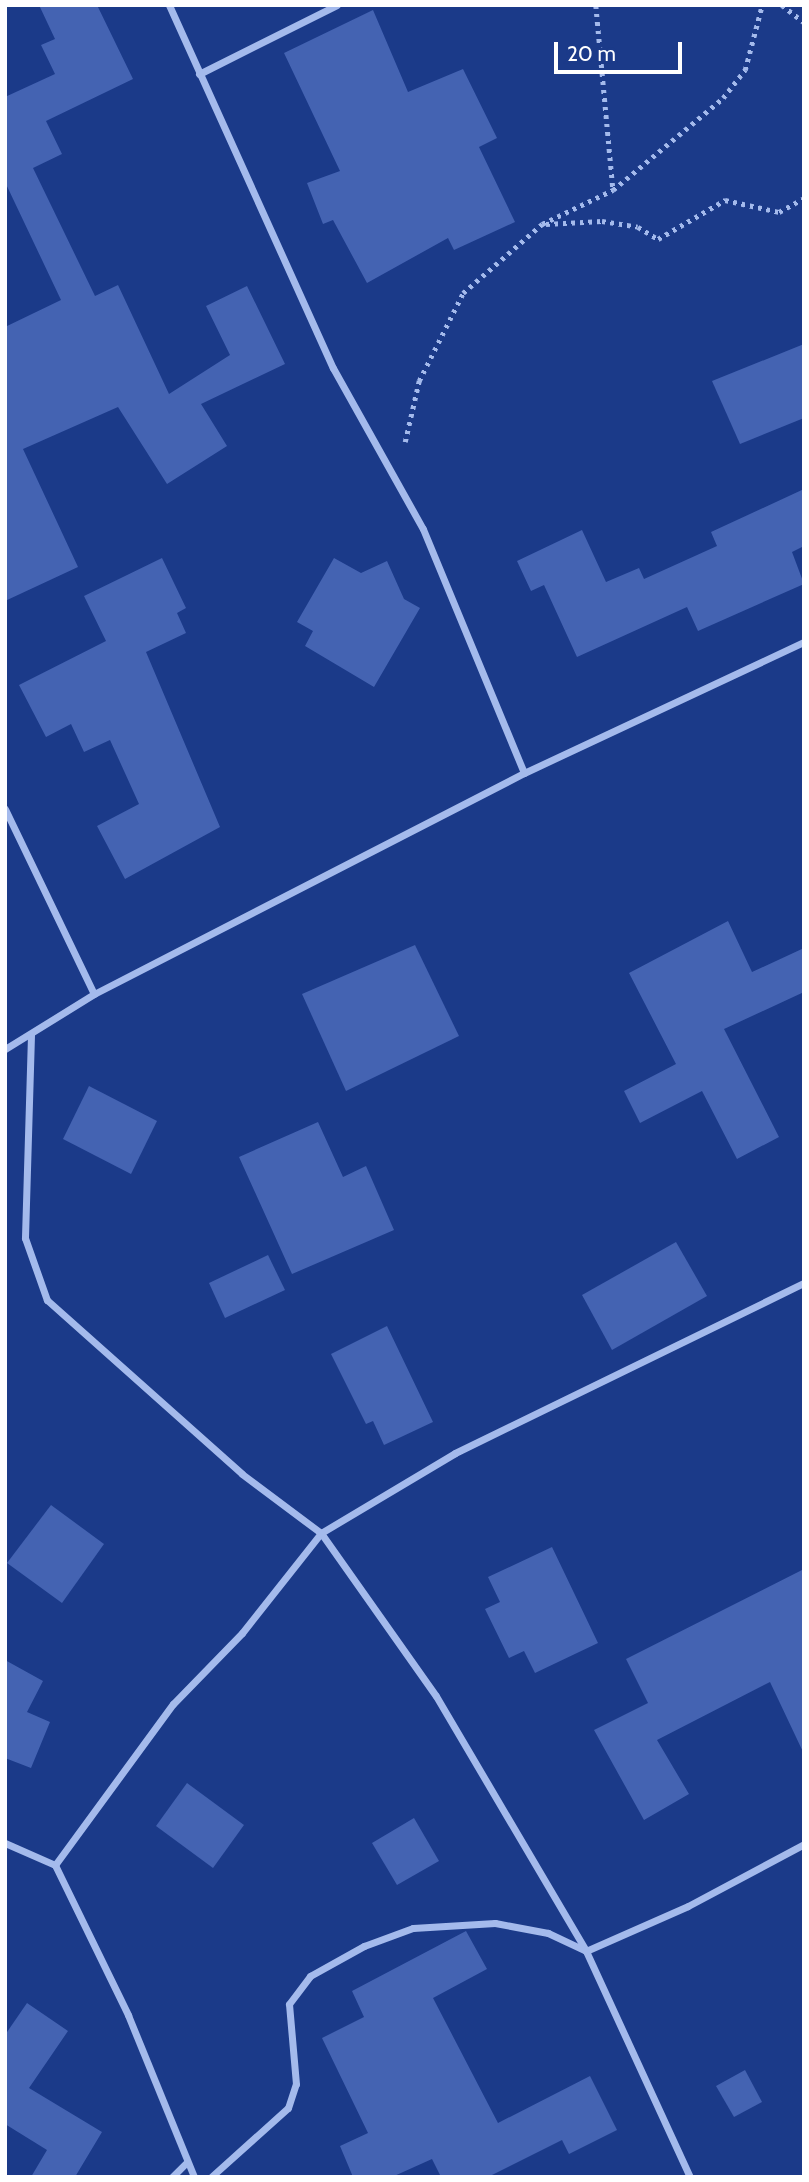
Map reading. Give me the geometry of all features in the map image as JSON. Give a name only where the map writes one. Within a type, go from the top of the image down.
[{"type":"street","points":[[169,5],[333,368],[396,476],[524,773]]},
{"type":"street","points":[[200,74],[337,5]]},
{"type":"street","points":[[5,1049],[94,993],[524,773],[804,642]]},
{"type":"street","points":[[5,809],[94,993]]},
{"type":"street","points":[[31,1035],[25,1238],[47,1300],[242,1474],[321,1533],[436,1696],[586,1951],[690,2177]]},
{"type":"street","points":[[55,1865],[173,1704],[242,1633],[321,1533],[455,1453],[804,1283]]},
{"type":"street","points":[[5,1843],[55,1865],[128,2015],[194,2177]]},
{"type":"street","points":[[211,2177],[288,2108],[296,2084],[289,2004],[310,1976],[364,1945],[413,1928],[495,1923],[548,1933],[586,1951],[688,1906],[804,1844]]},
{"type":"street","points":[[172,2177],[187,2163]]},
{"type":"path","points":[[596,5],[613,190]]},
{"type":"path","points":[[396,476],[419,381],[463,293],[542,224],[613,190],[733,87],[745,70],[762,5]]},
{"type":"path","points":[[782,5],[804,22]]},
{"type":"path","points":[[542,224],[602,220],[638,227],[658,239],[725,200],[779,212],[804,198]]},
{"type":"building","points":[[39,5],[97,5],[133,79],[46,121],[62,154],[33,168],[95,296],[118,285],[169,394],[230,355],[206,306],[247,286],[285,364],[201,404],[227,446],[167,484],[118,407],[23,449],[78,567],[5,601],[5,327],[61,300],[5,182],[5,97],[55,74],[41,45],[55,39]]},
{"type":"building","points":[[373,10],[408,92],[463,69],[497,138],[479,147],[515,222],[454,250],[448,238],[367,283],[333,220],[323,224],[307,183],[340,171],[284,53]]},
{"type":"building","points":[[804,344],[804,418],[740,444],[712,381]]},
{"type":"building","points":[[804,489],[804,546],[792,552],[804,584],[698,631],[687,607],[577,657],[544,585],[531,591],[517,561],[582,530],[606,582],[639,568],[644,579],[717,546],[711,532]]},
{"type":"building","points":[[162,558],[186,608],[177,613],[186,633],[146,652],[220,827],[125,879],[97,826],[139,804],[110,740],[84,752],[71,724],[46,737],[19,685],[106,641],[84,596]]},
{"type":"building","points":[[334,558],[361,573],[387,561],[404,599],[420,608],[374,687],[305,646],[313,631],[297,622]]},
{"type":"building","points":[[728,921],[752,972],[804,948],[804,992],[724,1029],[779,1137],[737,1159],[702,1091],[640,1123],[624,1091],[676,1064],[629,973]]},
{"type":"building","points":[[415,945],[459,1036],[346,1091],[302,994]]},
{"type":"building","points":[[89,1086],[157,1121],[131,1174],[63,1139]]},
{"type":"building","points":[[318,1122],[343,1177],[366,1166],[394,1230],[292,1274],[239,1157]]},
{"type":"building","points":[[676,1242],[707,1296],[612,1350],[582,1295]]},
{"type":"building","points":[[268,1255],[285,1290],[225,1318],[209,1283]]},
{"type":"building","points":[[387,1326],[433,1422],[384,1445],[373,1421],[366,1424],[331,1354]]},
{"type":"building","points":[[51,1505],[104,1544],[62,1603],[7,1563]]},
{"type":"building","points":[[552,1547],[598,1643],[535,1673],[524,1651],[509,1658],[485,1609],[500,1602],[488,1577]]},
{"type":"building","points":[[804,1569],[804,1754],[770,1682],[657,1740],[689,1794],[644,1820],[594,1730],[648,1703],[626,1659]]},
{"type":"building","points":[[5,1660],[43,1681],[27,1712],[50,1722],[31,1768],[5,1758]]},
{"type":"building","points":[[187,1783],[244,1825],[213,1868],[156,1826]]},
{"type":"building","points":[[414,1818],[439,1861],[397,1885],[372,1843]]},
{"type":"building","points":[[466,1931],[487,1969],[433,1998],[498,2123],[590,2076],[617,2130],[569,2154],[562,2140],[488,2177],[441,2177],[432,2159],[392,2177],[353,2177],[340,2146],[368,2133],[322,2038],[364,2017],[352,1991]]},
{"type":"building","points":[[27,2003],[68,2031],[29,2088],[102,2132],[75,2177],[31,2177],[47,2150],[5,2124],[5,2035]]},
{"type":"building","points":[[745,2070],[762,2102],[734,2117],[716,2086]]}]
